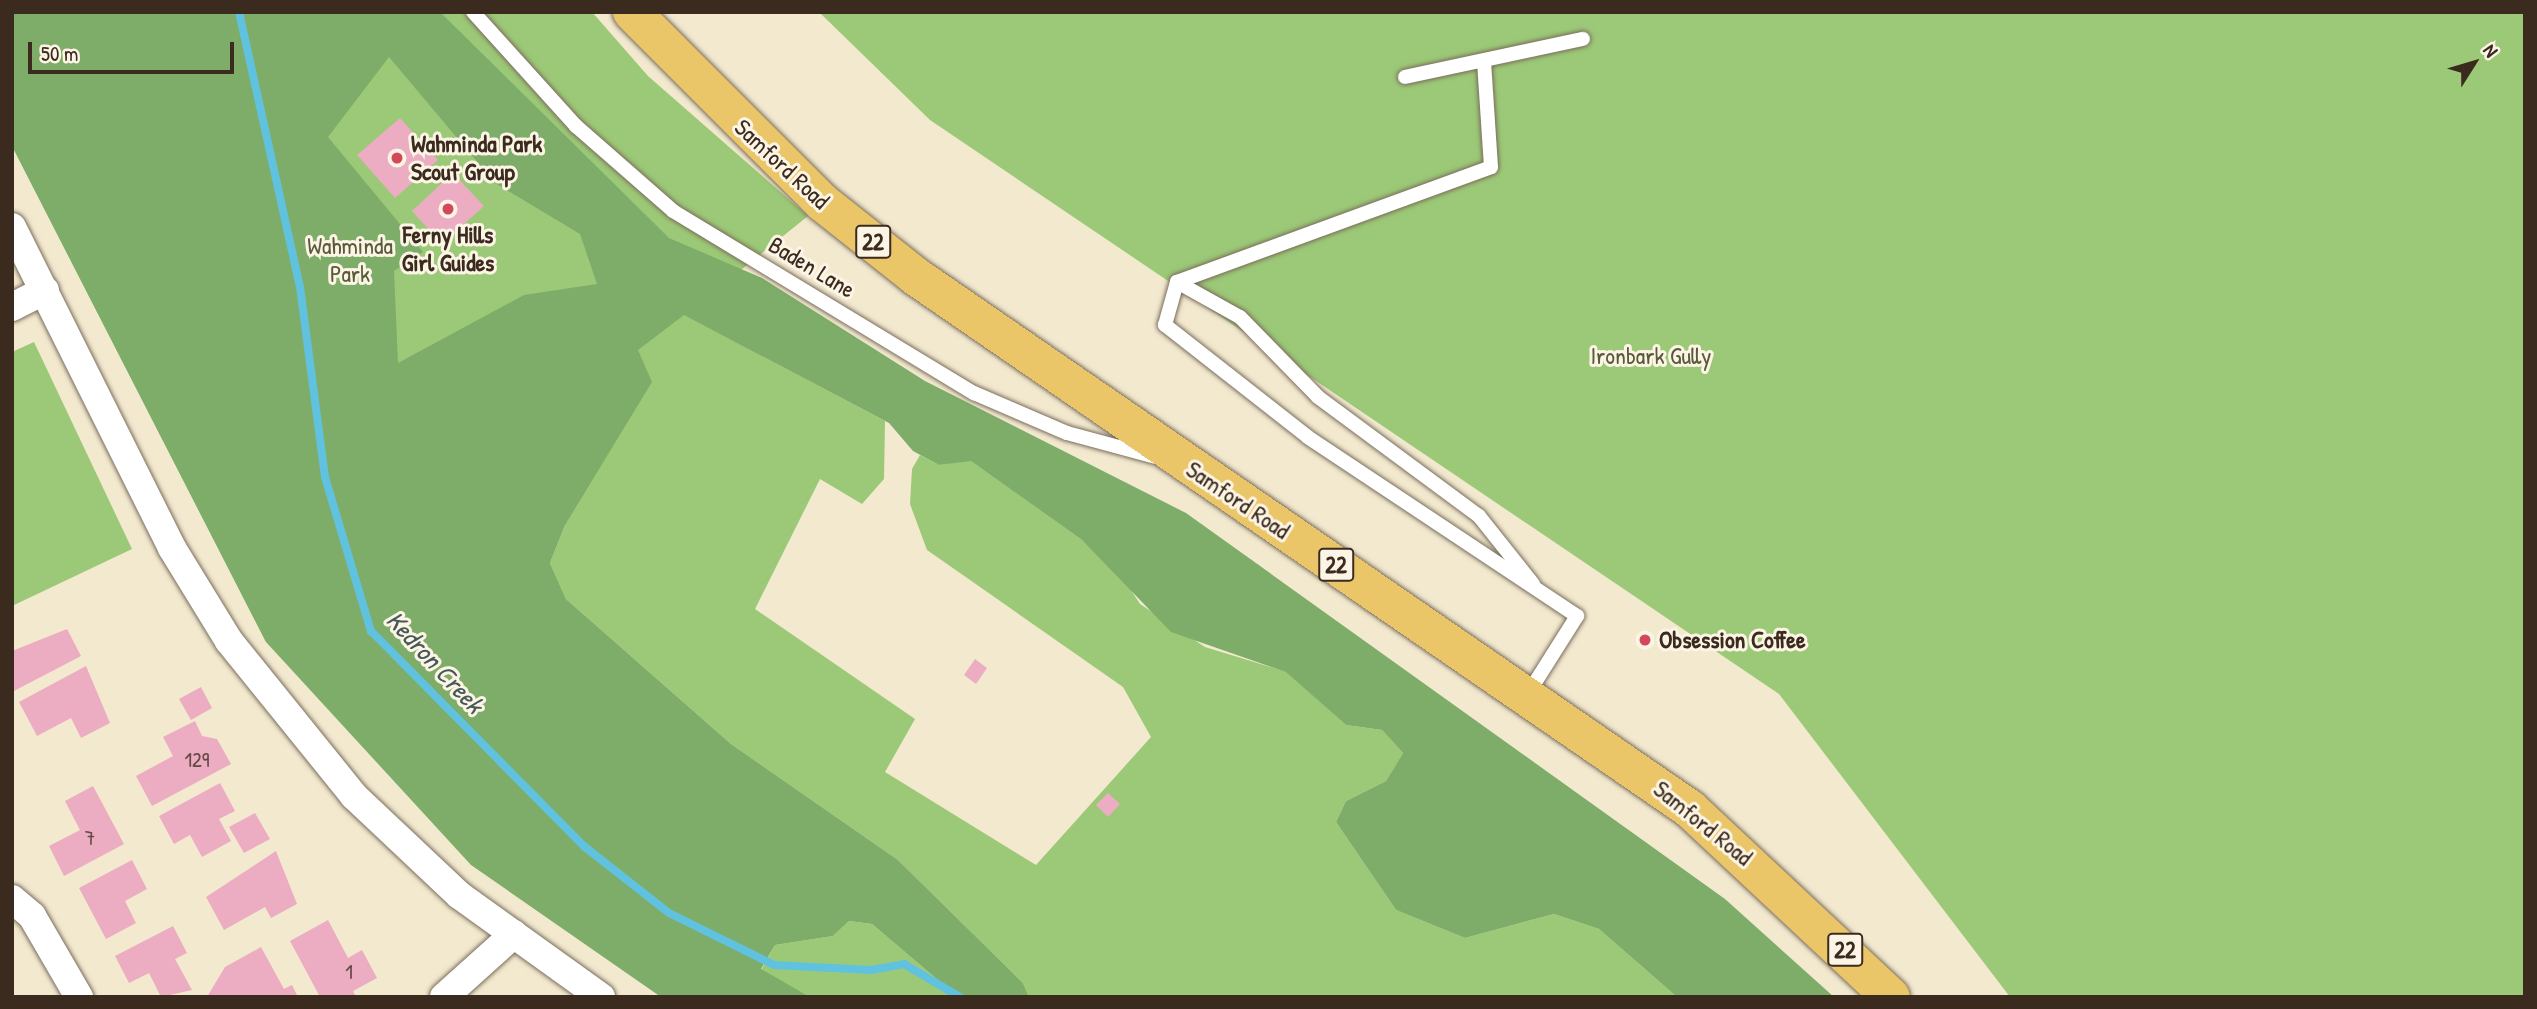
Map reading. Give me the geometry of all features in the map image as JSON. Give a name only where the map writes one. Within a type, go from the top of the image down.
[{"type":"main road","name":"Samford Road","points":[[632,12],[823,203],[1009,345],[1529,692],[1690,809],[1891,997]]},
{"type":"street","points":[[12,227],[172,548],[229,641],[354,796],[459,895],[601,997]]},
{"type":"street","points":[[12,307],[45,290]]},
{"type":"street","points":[[12,899],[32,916],[79,997]]},
{"type":"street","points":[[444,997],[514,934]]},
{"type":"lane","name":"Baden Lane","points":[[473,12],[576,125],[673,211],[974,393],[1067,433],[1188,466]]},
{"type":"lane","points":[[1405,77],[1583,39]]},
{"type":"lane","points":[[1177,282],[1491,167],[1484,62]]},
{"type":"lane","points":[[1177,282],[1165,325],[1308,437],[1533,584],[1577,616],[1529,692]]},
{"type":"lane","points":[[1177,282],[1240,317],[1318,397],[1479,516],[1533,584]]},
{"type":"green space","name":"Wahminda Park","points":[[12,12],[592,12],[648,76],[808,216],[685,315],[885,421],[884,479],[862,504],[820,479],[755,609],[915,719],[885,772],[1036,865],[1151,737],[1123,687],[927,550],[910,504],[912,469],[920,455],[939,465],[970,460],[1082,540],[1119,572],[1140,604],[1205,647],[1287,672],[1346,725],[1382,730],[1403,753],[1386,781],[1346,801],[1336,822],[1396,910],[1465,938],[1554,914],[1599,929],[1677,997],[1029,997],[1023,983],[898,860],[731,744],[566,599],[550,563],[565,525],[266,642],[12,146]]},
{"type":"green space","name":"Wahminda Park","points":[[12,12],[440,12],[669,238],[762,278],[925,381],[1186,513],[1725,899],[1834,997],[1677,997],[1599,929],[1554,914],[1465,938],[1396,910],[1336,822],[1346,801],[1386,781],[1403,753],[1382,730],[1346,725],[1286,672],[1171,632],[1082,540],[971,461],[939,465],[913,451],[889,423],[684,315],[638,350],[652,382],[565,525],[550,563],[566,599],[731,744],[898,860],[1023,983],[1029,997],[958,997],[872,924],[849,921],[833,936],[775,945],[761,969],[810,997],[661,997],[471,865],[266,642],[12,146]],"holes":[[[389,57],[495,183],[580,234],[597,284],[524,295],[398,363],[394,271],[423,252],[328,137]]]},
{"type":"green space","name":"Ironbark Gully","points":[[819,12],[2525,12],[2525,997],[2010,997],[1779,694],[930,120]]},
{"type":"green space","points":[[34,342],[132,549],[12,606],[12,352]]},
{"type":"green space","points":[[849,921],[872,924],[958,997],[810,997],[761,970],[775,945],[833,936]]},
{"type":"building","name":"Wahminda Park Scout Group","points":[[400,118],[438,160],[395,198],[357,155]]},
{"type":"building","name":"Ferny Hills Girl Guides","points":[[453,173],[484,206],[442,244],[412,211]]},
{"type":"building","points":[[67,629],[81,656],[12,692],[12,651]]},
{"type":"building","points":[[975,659],[987,668],[976,684],[964,675]]},
{"type":"building","points":[[86,666],[110,723],[81,738],[71,718],[37,736],[19,702]]},
{"type":"building","points":[[201,687],[212,708],[191,720],[179,699]]},
{"type":"building","points":[[195,721],[202,736],[217,739],[231,764],[152,806],[136,776],[173,756],[163,737]]},
{"type":"building","points":[[220,783],[235,811],[219,819],[231,841],[202,857],[190,835],[174,844],[159,816]]},
{"type":"building","points":[[93,786],[124,844],[64,876],[49,846],[80,830],[65,801]]},
{"type":"building","points":[[1108,793],[1120,804],[1108,817],[1096,805]]},
{"type":"building","points":[[255,813],[270,839],[244,853],[229,827]]},
{"type":"building","points":[[276,851],[297,904],[271,918],[265,907],[224,930],[206,897]]},
{"type":"building","points":[[132,860],[147,889],[125,901],[136,923],[106,939],[79,888]]},
{"type":"building","points":[[328,920],[348,958],[362,950],[377,978],[353,991],[356,997],[320,997],[290,941]]},
{"type":"building","points":[[173,926],[187,953],[175,959],[192,990],[161,997],[149,973],[129,983],[115,956]]},
{"type":"building","points":[[261,947],[284,989],[292,985],[298,997],[207,997],[225,967]]},
{"type":"waterway","name":"Kedron Creek","points":[[239,12],[300,287],[325,477],[371,631],[585,847],[669,913],[774,965],[871,970],[904,964],[960,997]]},
{"type":"place","name":"Wahminda Park Scout Group","points":[[397,158]]},
{"type":"place","name":"Ferny Hills Girl Guides","points":[[448,209]]},
{"type":"place","name":"Obsession Coffee","points":[[1645,640]]}]
